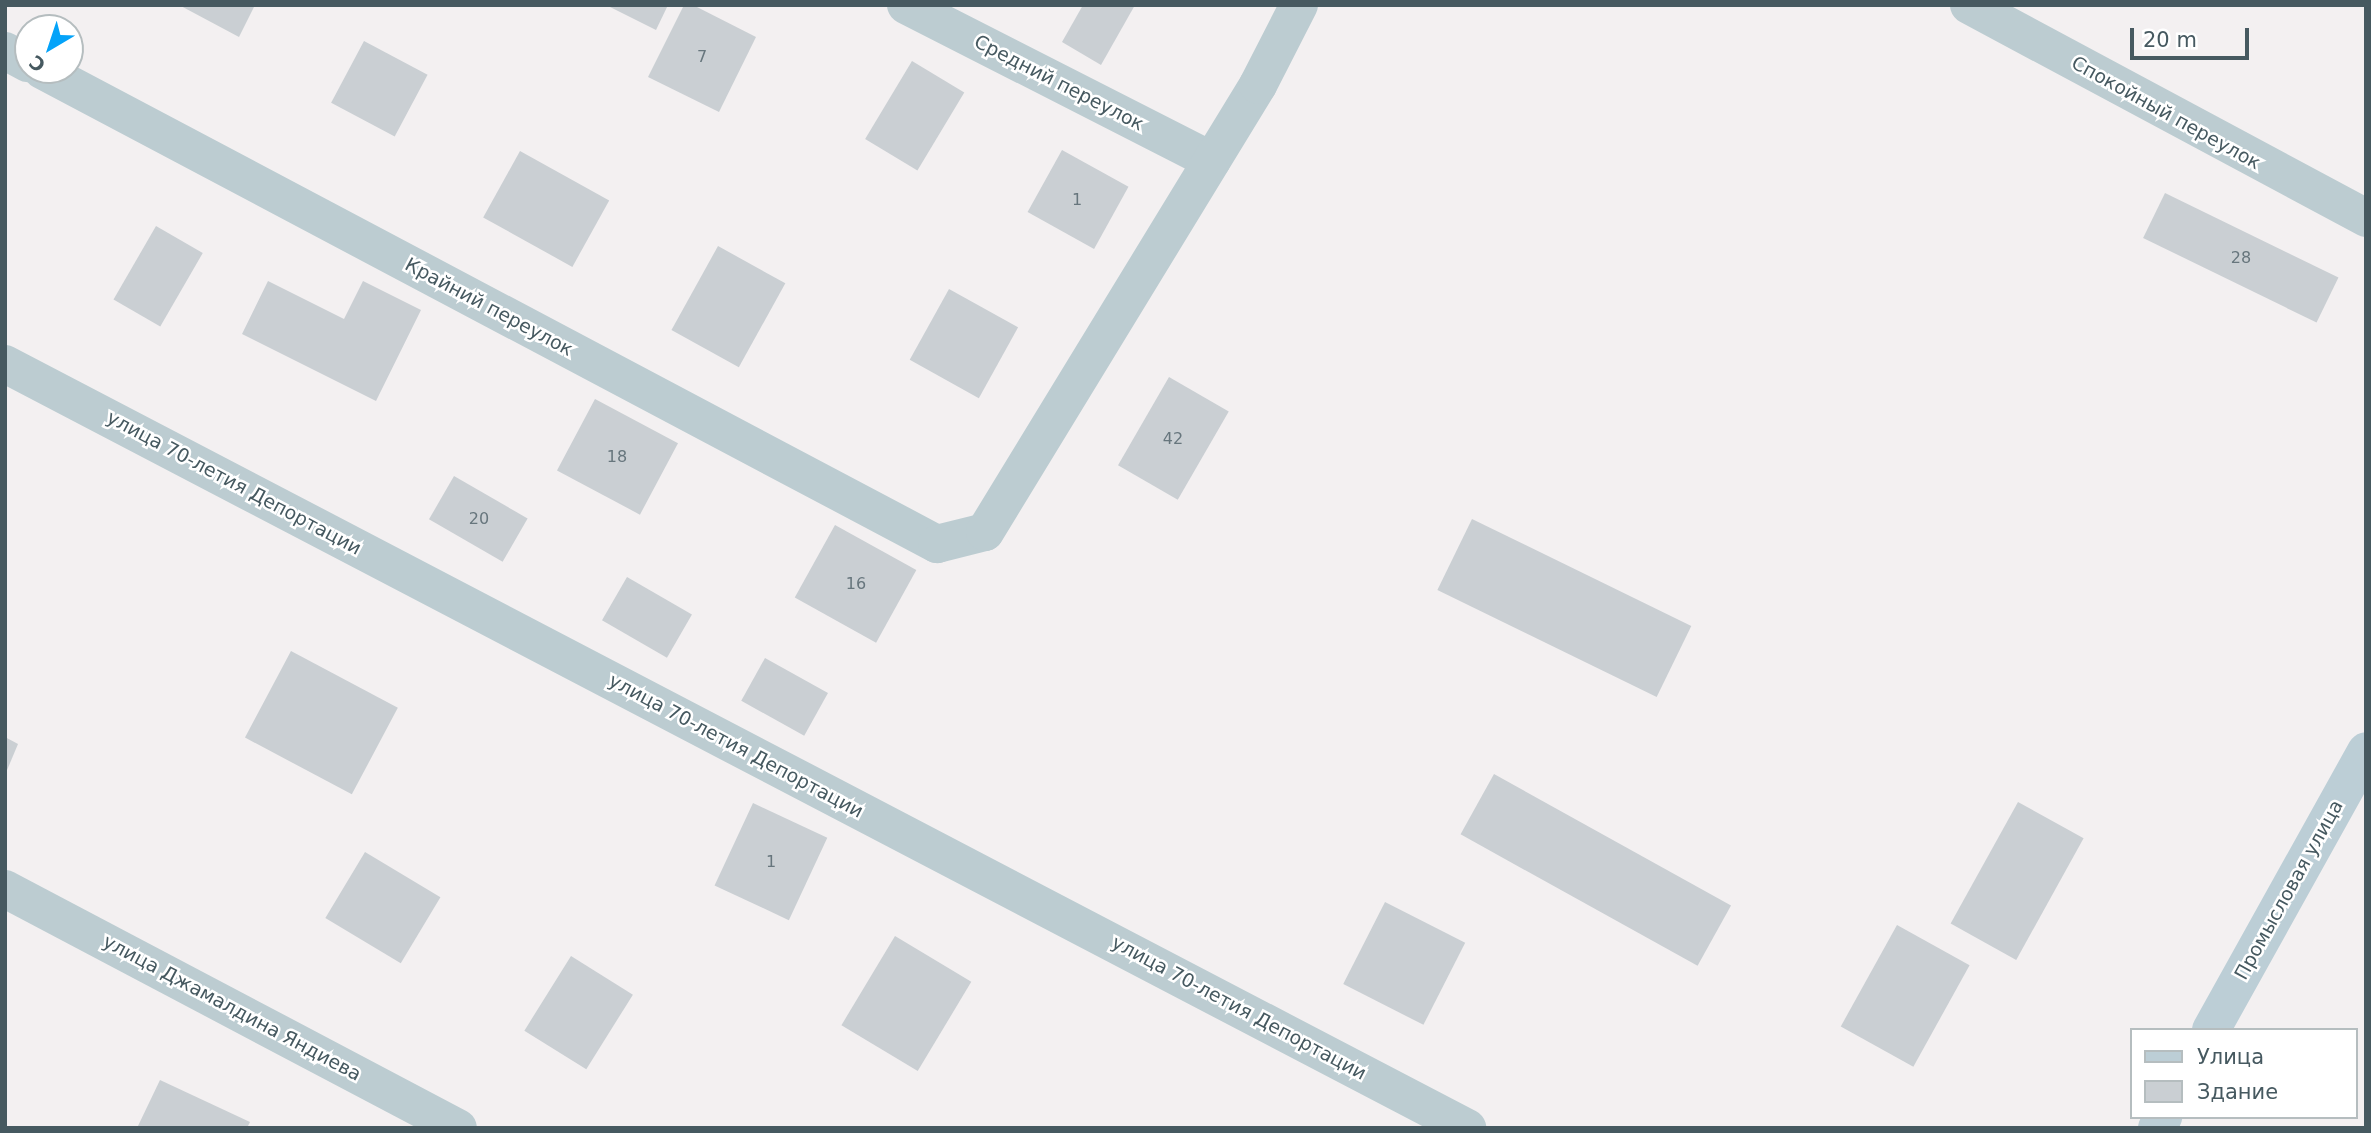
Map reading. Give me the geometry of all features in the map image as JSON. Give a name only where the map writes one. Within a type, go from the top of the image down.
[{"type":"street","name":"Средний переулок","points":[[906,5],[1212,161]]},
{"type":"street","points":[[1212,161],[1299,5]]},
{"type":"street","name":"Спокойный переулок","points":[[1969,5],[2366,218]]},
{"type":"street","name":"Крайний переулок","points":[[68,84],[937,544],[985,532],[1212,161]]},
{"type":"street","name":"улица 70-летия Депортации","points":[[5,364],[1467,1128]]},
{"type":"street","name":"Промысловая улица","points":[[2212,1028],[2366,751]]},
{"type":"street","name":"улица Джамалдина Яндиева","points":[[5,889],[458,1128]]},
{"type":"building","points":[[179,5],[255,5],[239,37]]},
{"type":"building","points":[[606,5],[668,5],[656,30]]},
{"type":"building","points":[[684,5],[693,5],[756,37],[719,112],[648,77]]},
{"type":"building","points":[[1083,5],[1135,5],[1101,65],[1062,42]]},
{"type":"building","points":[[364,41],[428,75],[395,137],[331,103]]},
{"type":"building","points":[[912,61],[964,92],[917,170],[865,139]]},
{"type":"building","points":[[1062,150],[1128,187],[1094,249],[1028,212]]},
{"type":"building","points":[[520,151],[609,200],[572,267],[483,217]]},
{"type":"building","points":[[2165,193],[2338,278],[2317,323],[2143,238]]},
{"type":"building","points":[[156,226],[203,253],[160,327],[114,300]]},
{"type":"building","points":[[718,246],[785,283],[739,367],[671,330]]},
{"type":"building","points":[[268,281],[344,319],[363,281],[421,310],[376,401],[242,334]]},
{"type":"building","points":[[949,289],[1018,327],[979,398],[910,360]]},
{"type":"building","points":[[1169,377],[1229,412],[1178,500],[1118,465]]},
{"type":"building","points":[[595,399],[678,443],[640,515],[557,471]]},
{"type":"building","points":[[454,476],[528,518],[503,562],[429,519]]},
{"type":"building","points":[[1472,519],[1691,626],[1657,697],[1437,590]]},
{"type":"building","points":[[835,525],[916,570],[876,643],[795,598]]},
{"type":"building","points":[[627,577],[692,614],[667,658],[602,620]]},
{"type":"building","points":[[291,651],[398,708],[352,794],[245,738]]},
{"type":"building","points":[[765,658],[828,693],[804,736],[741,701]]},
{"type":"building","points":[[5,737],[18,744],[5,775]]},
{"type":"building","points":[[1494,774],[1731,905],[1698,966],[1461,834]]},
{"type":"building","points":[[2018,802],[2084,838],[2016,960],[1951,924]]},
{"type":"building","points":[[753,803],[827,838],[789,920],[715,885]]},
{"type":"building","points":[[365,852],[440,897],[401,963],[325,918]]},
{"type":"building","points":[[1385,902],[1465,943],[1423,1025],[1343,984]]},
{"type":"building","points":[[1897,925],[1970,965],[1913,1067],[1841,1026]]},
{"type":"building","points":[[895,936],[971,982],[918,1071],[841,1025]]},
{"type":"building","points":[[571,956],[633,995],[586,1069],[524,1031]]},
{"type":"building","points":[[160,1080],[250,1122],[247,1128],[137,1128]]}]
